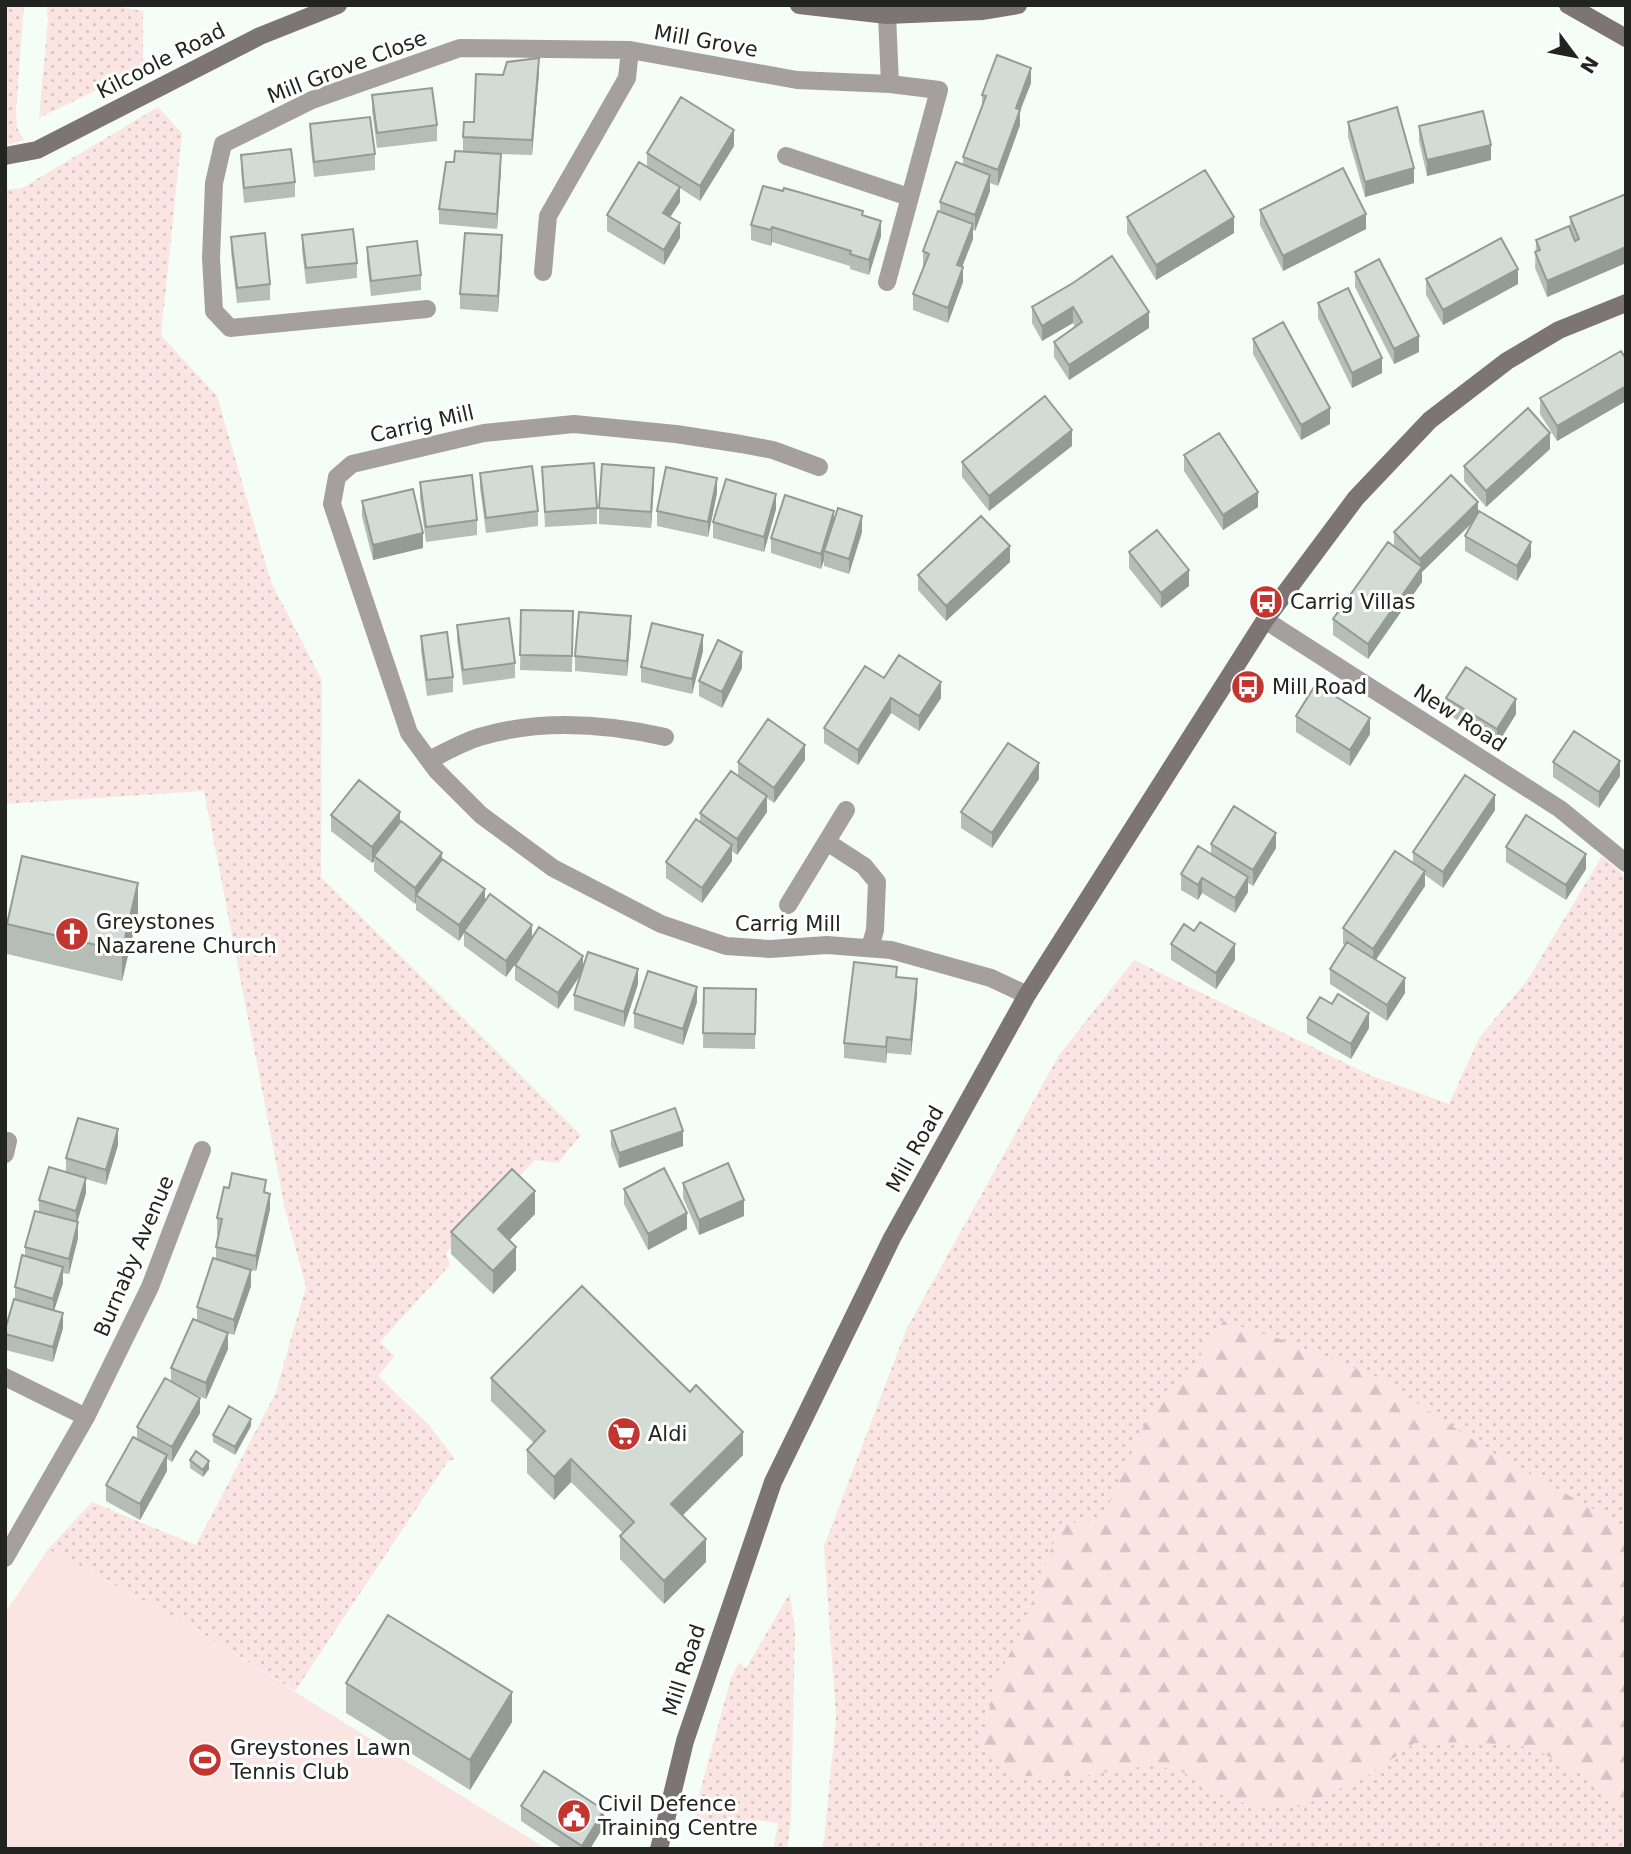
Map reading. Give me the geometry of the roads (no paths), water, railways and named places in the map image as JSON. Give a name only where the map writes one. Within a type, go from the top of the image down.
[{"type":"main road","name":"Kilcoole Road","points":[[5,156],[37,150],[260,36],[338,5]]},
{"type":"main road","points":[[799,5],[887,15],[984,11],[1018,5]]},
{"type":"main road","points":[[1567,5],[1626,38]]},
{"type":"main road","name":"Mill Road","points":[[659,1849],[685,1741],[773,1482],[892,1238],[1027,995],[1265,620],[1356,498],[1430,420],[1507,360],[1559,330],[1626,303]]},
{"type":"street","points":[[887,15],[890,84]]},
{"type":"street","name":"Mill Grove Close","points":[[427,309],[230,328],[214,311],[211,258],[214,183],[223,144],[312,100],[460,48],[631,50]]},
{"type":"street","name":"Mill Grove","points":[[543,272],[548,216],[627,78],[631,50],[797,80],[890,84],[939,90],[887,282]]},
{"type":"street","points":[[786,156],[909,197]]},
{"type":"street","name":"Carrig Mill","points":[[820,467],[773,450],[741,444],[676,434],[575,424],[484,433],[352,464],[337,477],[332,504],[408,733],[429,760],[481,815],[553,869],[661,925],[726,946],[770,949],[827,945],[891,950],[991,978],[1027,995]]},
{"type":"street","name":"New Road","points":[[1265,620],[1560,809],[1626,863]]},
{"type":"street","points":[[429,760],[482,736],[529,728],[594,725],[665,737]]},
{"type":"street","name":"Carrig Mill","points":[[788,905],[846,810]]},
{"type":"street","name":"Carrig Mill","points":[[827,842],[864,866],[877,882],[875,930],[870,948]]},
{"type":"street","name":"Burnaby Avenue","points":[[5,1558],[86,1417],[150,1287],[202,1150]]},
{"type":"street","points":[[5,1377],[86,1417]]},
{"type":"place","name":"Carrig Villas","points":[[1266,602]]},
{"type":"place","name":"Mill Road","points":[[1248,687]]},
{"type":"place","name":"Greystones Nazarene Church","points":[[72,934]]},
{"type":"place","name":"Aldi","points":[[624,1434]]},
{"type":"place","name":"Greystones Lawn Tennis Club","points":[[205,1760]]},
{"type":"place","name":"Civil Defence Training Centre","points":[[574,1816]]}]
